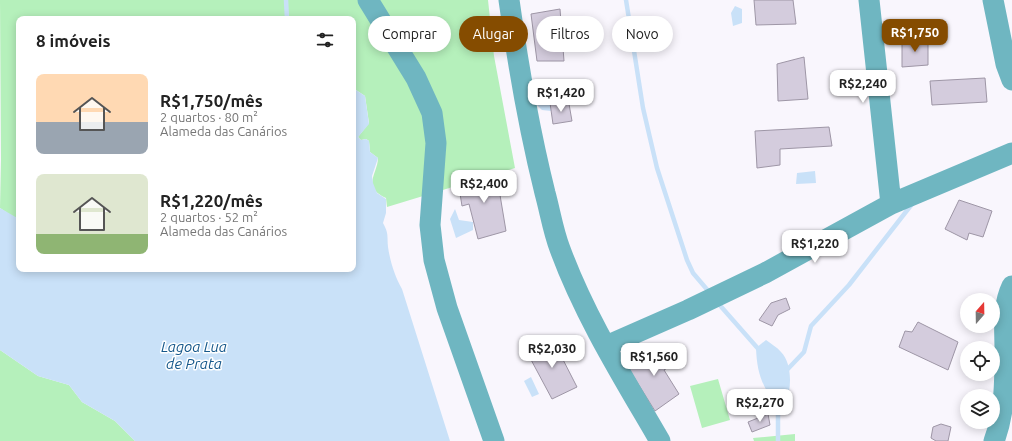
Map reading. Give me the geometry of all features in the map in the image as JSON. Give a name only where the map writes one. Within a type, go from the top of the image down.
[{"type":"street","points":[[368,0],[416,78],[432,113],[436,143],[430,225],[434,260],[447,308],[494,441]]},
{"type":"street","points":[[510,0],[520,73],[540,172],[559,248],[583,303],[660,441]]},
{"type":"street","points":[[869,0],[891,204]]},
{"type":"street","points":[[993,0],[1006,64],[1012,80]]},
{"type":"street","points":[[606,346],[688,310],[765,273],[891,204],[1012,153]]},
{"type":"street","points":[[994,441],[998,431],[1003,398],[1005,309],[1007,296],[1012,286]]},
{"type":"green space","points":[[0,0],[488,0],[490,16],[459,16],[459,52],[494,52],[515,168],[387,207],[386,198],[378,194],[372,184],[378,158],[370,152],[369,141],[366,139],[361,140],[358,137],[369,123],[365,96],[356,90],[356,16],[16,16],[16,219],[0,208]]},
{"type":"green space","points":[[0,350],[38,376],[69,385],[82,402],[115,421],[135,441],[0,441]]},
{"type":"green space","points":[[718,379],[730,420],[702,428],[690,386]]},
{"type":"green space","points":[[795,434],[795,441],[754,441],[753,438]]},
{"type":"water","points":[[735,6],[742,9],[742,23],[733,26],[731,13]]},
{"type":"water","name":"Lagoa Lua de Prata","points":[[356,90],[365,96],[369,124],[358,137],[361,140],[366,139],[369,141],[370,152],[378,158],[372,176],[377,193],[386,199],[386,213],[383,223],[387,233],[390,258],[402,289],[450,441],[135,441],[115,421],[82,402],[69,385],[38,376],[0,350],[0,208],[16,217],[16,272],[356,272]]},
{"type":"water","points":[[545,91],[553,93],[556,103],[550,103],[551,111],[542,110],[536,104],[538,96]]},
{"type":"water","points":[[815,171],[816,183],[796,184],[797,173]]},
{"type":"water","points":[[455,209],[459,220],[473,222],[473,230],[456,238],[450,219]]},
{"type":"water","points":[[766,340],[779,350],[787,362],[790,383],[786,402],[774,403],[760,377],[756,348]]},
{"type":"water","points":[[531,377],[539,394],[532,397],[524,381]]},
{"type":"building","points":[[754,0],[793,0],[796,24],[756,25]]},
{"type":"building","points":[[560,9],[561,16],[536,16],[536,52],[563,52],[564,61],[537,61],[531,14]]},
{"type":"building","points":[[902,40],[928,41],[928,65],[902,67]]},
{"type":"building","points":[[804,57],[808,99],[778,101],[777,64]]},
{"type":"building","points":[[985,78],[987,102],[932,105],[930,81]]},
{"type":"building","points":[[550,103],[569,104],[572,121],[553,124]]},
{"type":"building","points":[[829,127],[832,146],[780,149],[780,165],[757,168],[755,131]]},
{"type":"building","points":[[496,171],[506,231],[478,239],[469,204],[462,206],[458,181]]},
{"type":"building","points":[[959,200],[992,211],[983,237],[969,233],[967,240],[945,229]]},
{"type":"building","points":[[786,298],[790,309],[778,315],[772,326],[759,320],[771,303]]},
{"type":"building","points":[[918,322],[958,342],[948,370],[899,347],[905,331],[912,332]]},
{"type":"building","points":[[544,339],[548,347],[555,344],[577,387],[552,399],[529,356],[535,353],[532,343]]},
{"type":"building","points":[[659,344],[672,365],[664,370],[679,394],[655,411],[627,366]]},
{"type":"building","points":[[768,414],[770,425],[752,432],[748,422]]},
{"type":"building","points":[[941,424],[951,427],[948,441],[936,441],[931,438],[933,427]]},
{"type":"waterway","points":[[286,0],[287,16]]},
{"type":"waterway","points":[[626,0],[643,108],[657,168],[687,260],[693,273],[710,293]]},
{"type":"waterway","points":[[785,372],[804,352],[811,326],[849,285],[912,204]]},
{"type":"waterway","points":[[717,302],[761,352]]},
{"type":"waterway","points":[[775,397],[778,412],[778,441]]}]
